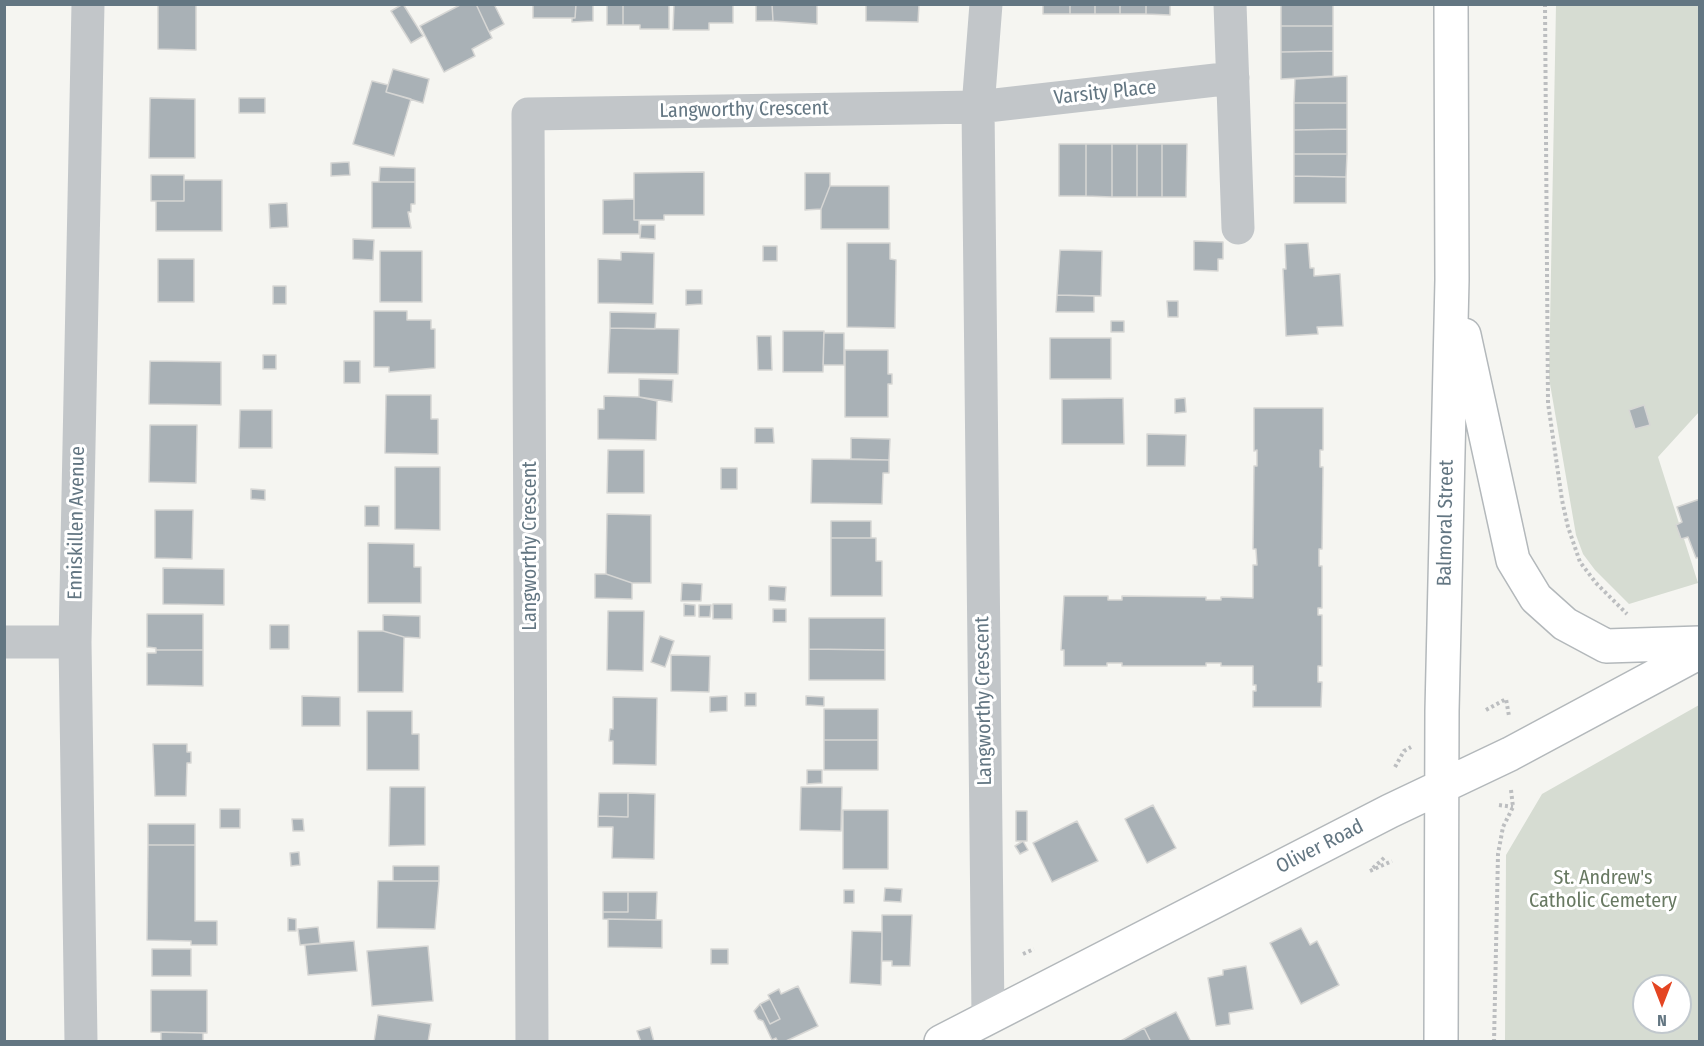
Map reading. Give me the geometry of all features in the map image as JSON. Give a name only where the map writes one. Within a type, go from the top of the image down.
[{"type":"main road","name":"Balmoral Street","points":[[1441,1041],[1441,788],[1452,280],[1451,4]]},
{"type":"main road","points":[[1452,280],[1513,560],[1536,598],[1564,624],[1606,646],[1700,644]]},
{"type":"main road","name":"Oliver Road","points":[[940,1041],[1390,811],[1441,788],[1700,652]]},
{"type":"street","name":"Enniskillen Avenue","points":[[81,1041],[75,642],[88,4]]},
{"type":"street","points":[[978,107],[986,4]]},
{"type":"street","points":[[1230,4],[1238,228]]},
{"type":"street","name":"Varsity Place","points":[[978,107],[1233,78]]},
{"type":"street","name":"Langworthy Crescent","points":[[532,1041],[528,114],[978,107],[988,1017]]},
{"type":"street","points":[[4,642],[75,642]]},
{"type":"path","points":[[1545,4],[1548,404],[1562,500],[1580,562],[1596,583],[1629,616]]},
{"type":"path","points":[[1486,710],[1506,699],[1509,716]]},
{"type":"path","points":[[1395,767],[1404,750]]},
{"type":"path","points":[[1494,1041],[1498,854],[1503,827],[1513,807],[1511,790]]},
{"type":"path","points":[[1499,805],[1513,807]]},
{"type":"path","points":[[1385,858],[1370,871],[1392,861]]},
{"type":"path","points":[[1023,954],[1034,949]]},
{"type":"green space","points":[[1556,5],[1699,5],[1699,412],[1658,457],[1698,583],[1629,604],[1595,570],[1583,554],[1576,535],[1549,378]]},
{"type":"green space","name":"St. Andrew's Catholic Cemetery","points":[[1699,705],[1699,1041],[1505,1041],[1506,855],[1542,794]]},
{"type":"building","points":[[158,4],[196,4],[196,50],[158,49]]},
{"type":"building","points":[[403,4],[423,36],[411,43],[391,11]]},
{"type":"building","points":[[462,4],[476,4],[492,38],[472,49],[475,56],[444,72],[420,26]]},
{"type":"building","points":[[476,4],[494,4],[504,24],[489,32]]},
{"type":"building","points":[[533,4],[576,4],[575,18],[533,18]]},
{"type":"building","points":[[576,4],[593,4],[593,21],[572,22],[572,18],[575,18]]},
{"type":"building","points":[[607,4],[623,4],[623,25],[607,25]]},
{"type":"building","points":[[623,4],[669,4],[669,29],[640,29],[640,25],[623,25]]},
{"type":"building","points":[[674,4],[733,4],[733,23],[709,23],[709,30],[673,30]]},
{"type":"building","points":[[756,4],[772,4],[773,21],[756,21]]},
{"type":"building","points":[[772,4],[817,4],[817,24],[773,21]]},
{"type":"building","points":[[866,4],[919,4],[918,22],[866,21]]},
{"type":"building","points":[[1043,4],[1070,4],[1070,14],[1043,14]]},
{"type":"building","points":[[1070,4],[1095,4],[1095,14],[1070,14]]},
{"type":"building","points":[[1095,4],[1120,4],[1120,14],[1095,14]]},
{"type":"building","points":[[1120,4],[1146,4],[1146,14],[1120,14]]},
{"type":"building","points":[[1146,4],[1170,4],[1170,15],[1146,14]]},
{"type":"building","points":[[1281,4],[1333,4],[1333,26],[1281,26]]},
{"type":"building","points":[[1281,26],[1333,26],[1333,51],[1281,52]]},
{"type":"building","points":[[1333,51],[1333,76],[1281,79],[1281,52]]},
{"type":"building","points":[[393,69],[429,79],[423,103],[386,92]]},
{"type":"building","points":[[1347,76],[1347,103],[1294,103],[1295,79]]},
{"type":"building","points":[[372,81],[388,85],[386,92],[411,99],[394,156],[353,144]]},
{"type":"building","points":[[150,98],[195,99],[195,158],[149,158]]},
{"type":"building","points":[[239,98],[265,98],[265,113],[239,113]]},
{"type":"building","points":[[1294,103],[1347,103],[1347,129],[1294,130]]},
{"type":"building","points":[[1347,129],[1347,154],[1294,154],[1294,130]]},
{"type":"building","points":[[1059,144],[1086,144],[1086,196],[1059,196]]},
{"type":"building","points":[[1086,144],[1112,144],[1112,197],[1086,196]]},
{"type":"building","points":[[1112,144],[1137,144],[1137,197],[1112,197]]},
{"type":"building","points":[[1137,144],[1162,144],[1162,197],[1137,197]]},
{"type":"building","points":[[1162,144],[1187,144],[1186,197],[1162,197]]},
{"type":"building","points":[[1294,154],[1347,154],[1346,177],[1294,176]]},
{"type":"building","points":[[349,162],[350,175],[331,176],[331,163]]},
{"type":"building","points":[[380,167],[415,168],[415,182],[379,182]]},
{"type":"building","points":[[704,172],[704,215],[664,215],[664,220],[634,220],[634,173]]},
{"type":"building","points":[[805,173],[830,173],[830,186],[821,209],[805,210]]},
{"type":"building","points":[[151,175],[184,175],[184,201],[151,201]]},
{"type":"building","points":[[1294,176],[1346,177],[1346,203],[1294,203]]},
{"type":"building","points":[[184,180],[222,180],[222,231],[156,231],[156,201],[184,201]]},
{"type":"building","points":[[372,182],[415,182],[415,204],[411,204],[411,212],[408,212],[411,228],[372,228]]},
{"type":"building","points":[[830,186],[889,186],[889,229],[821,229],[821,209]]},
{"type":"building","points":[[634,199],[634,220],[639,220],[639,234],[603,234],[603,200]]},
{"type":"building","points":[[287,203],[288,227],[270,228],[269,204]]},
{"type":"building","points":[[641,225],[655,225],[655,239],[640,238]]},
{"type":"building","points":[[353,239],[374,240],[373,260],[353,259]]},
{"type":"building","points":[[1194,241],[1223,242],[1223,259],[1218,259],[1218,271],[1194,270]]},
{"type":"building","points":[[847,243],[890,243],[890,259],[896,260],[895,328],[847,327]]},
{"type":"building","points":[[1308,243],[1310,268],[1314,268],[1314,276],[1340,274],[1343,326],[1317,327],[1318,334],[1286,336],[1283,269],[1286,269],[1285,244]]},
{"type":"building","points":[[763,246],[777,246],[777,261],[763,261]]},
{"type":"building","points":[[1060,250],[1102,251],[1101,296],[1057,295]]},
{"type":"building","points":[[380,251],[422,251],[422,302],[380,302]]},
{"type":"building","points":[[621,252],[654,253],[653,304],[598,303],[598,259],[621,260]]},
{"type":"building","points":[[158,259],[194,259],[194,302],[158,302]]},
{"type":"building","points":[[273,286],[286,286],[286,304],[273,304]]},
{"type":"building","points":[[686,290],[702,290],[702,304],[686,305]]},
{"type":"building","points":[[1057,295],[1094,296],[1094,312],[1056,312]]},
{"type":"building","points":[[1167,301],[1178,301],[1178,317],[1168,317]]},
{"type":"building","points":[[374,311],[407,311],[407,320],[431,320],[431,329],[435,329],[435,368],[389,372],[389,367],[374,367]]},
{"type":"building","points":[[610,312],[656,313],[655,329],[610,328]]},
{"type":"building","points":[[1111,321],[1124,321],[1124,332],[1111,332]]},
{"type":"building","points":[[610,328],[679,329],[678,374],[608,373]]},
{"type":"building","points":[[783,331],[824,331],[823,372],[783,372]]},
{"type":"building","points":[[824,333],[844,333],[844,365],[823,365]]},
{"type":"building","points":[[757,336],[771,336],[772,370],[758,370]]},
{"type":"building","points":[[1050,338],[1111,338],[1111,379],[1050,379]]},
{"type":"building","points":[[845,350],[888,350],[888,374],[892,374],[892,384],[888,384],[888,417],[845,417]]},
{"type":"building","points":[[263,355],[276,355],[276,369],[263,369]]},
{"type":"building","points":[[150,361],[221,362],[221,405],[149,404]]},
{"type":"building","points":[[344,361],[360,361],[360,383],[344,383]]},
{"type":"building","points":[[639,379],[673,380],[672,402],[639,397]]},
{"type":"building","points":[[386,395],[431,395],[431,419],[438,419],[438,454],[385,453]]},
{"type":"building","points":[[604,396],[639,397],[657,401],[656,440],[598,439],[598,409],[604,409]]},
{"type":"building","points":[[1123,398],[1124,444],[1062,444],[1062,399]]},
{"type":"building","points":[[1185,398],[1186,412],[1175,413],[1175,399]]},
{"type":"building","points":[[1644,405],[1650,425],[1635,429],[1629,410]]},
{"type":"building","points":[[1254,408],[1323,408],[1323,450],[1320,450],[1320,467],[1323,467],[1322,549],[1319,549],[1319,566],[1322,566],[1322,608],[1318,608],[1318,615],[1322,615],[1322,666],[1318,666],[1318,682],[1322,682],[1321,707],[1253,707],[1253,691],[1256,691],[1256,685],[1253,685],[1253,666],[1221,666],[1221,663],[1206,663],[1206,666],[1122,666],[1122,663],[1107,663],[1107,666],[1064,666],[1064,650],[1061,650],[1064,596],[1108,596],[1108,600],[1122,600],[1122,596],[1206,597],[1206,600],[1221,600],[1221,597],[1253,598],[1253,565],[1257,565],[1256,549],[1253,549],[1254,466],[1257,466],[1257,450],[1254,451]]},
{"type":"building","points":[[240,410],[272,410],[272,448],[239,448]]},
{"type":"building","points":[[150,425],[197,425],[196,483],[149,482]]},
{"type":"building","points":[[755,428],[773,428],[774,443],[755,443]]},
{"type":"building","points":[[1147,434],[1186,435],[1185,466],[1147,466]]},
{"type":"building","points":[[851,438],[890,439],[889,460],[851,459]]},
{"type":"building","points":[[608,450],[644,450],[644,493],[607,493]]},
{"type":"building","points":[[812,459],[889,460],[889,473],[883,473],[882,504],[811,503]]},
{"type":"building","points":[[395,467],[440,467],[440,530],[395,529]]},
{"type":"building","points":[[721,468],[737,468],[737,489],[721,489]]},
{"type":"building","points":[[251,489],[265,490],[265,500],[251,499]]},
{"type":"building","points":[[1700,499],[1700,557],[1696,558],[1688,537],[1681,539],[1676,525],[1682,522],[1677,507]]},
{"type":"building","points":[[365,506],[379,506],[379,526],[365,526]]},
{"type":"building","points":[[155,510],[193,510],[192,559],[155,558]]},
{"type":"building","points":[[607,514],[651,515],[651,583],[632,583],[606,574]]},
{"type":"building","points":[[831,521],[871,521],[871,538],[831,538]]},
{"type":"building","points":[[831,538],[876,538],[876,561],[882,561],[882,596],[831,596]]},
{"type":"building","points":[[368,543],[414,544],[414,567],[421,567],[421,603],[368,603]]},
{"type":"building","points":[[163,568],[224,569],[224,605],[163,604]]},
{"type":"building","points":[[595,574],[606,574],[632,583],[632,599],[595,598]]},
{"type":"building","points":[[682,583],[702,584],[701,601],[681,601]]},
{"type":"building","points":[[769,586],[786,587],[785,601],[769,600]]},
{"type":"building","points":[[684,604],[695,605],[695,616],[684,616]]},
{"type":"building","points":[[713,604],[732,604],[732,619],[713,619]]},
{"type":"building","points":[[699,605],[711,605],[710,617],[699,617]]},
{"type":"building","points":[[773,609],[786,609],[786,622],[773,622]]},
{"type":"building","points":[[608,611],[644,611],[643,671],[607,670]]},
{"type":"building","points":[[147,614],[203,614],[203,650],[156,650],[156,648],[147,647]]},
{"type":"building","points":[[383,615],[420,616],[420,638],[404,637],[383,631]]},
{"type":"building","points":[[809,618],[885,618],[885,650],[809,649]]},
{"type":"building","points":[[270,625],[289,625],[289,649],[270,649]]},
{"type":"building","points":[[358,631],[383,631],[404,637],[403,692],[358,692]]},
{"type":"building","points":[[660,636],[674,641],[665,667],[651,662]]},
{"type":"building","points":[[809,649],[885,650],[885,680],[809,680]]},
{"type":"building","points":[[156,650],[203,650],[203,686],[147,685],[147,653],[156,653]]},
{"type":"building","points":[[671,655],[710,656],[709,692],[671,691]]},
{"type":"building","points":[[745,693],[756,693],[756,706],[745,706]]},
{"type":"building","points":[[302,696],[340,697],[340,726],[302,726]]},
{"type":"building","points":[[727,696],[727,711],[710,712],[710,697]]},
{"type":"building","points":[[806,696],[824,697],[824,706],[806,705]]},
{"type":"building","points":[[613,697],[657,698],[656,765],[613,764],[613,741],[609,741],[610,729],[613,729]]},
{"type":"building","points":[[824,709],[878,709],[878,740],[824,740]]},
{"type":"building","points":[[367,711],[412,711],[412,734],[419,734],[419,770],[367,770]]},
{"type":"building","points":[[824,740],[878,740],[878,770],[824,770]]},
{"type":"building","points":[[153,744],[187,744],[187,752],[191,752],[191,763],[187,763],[186,796],[155,796]]},
{"type":"building","points":[[807,770],[822,770],[822,783],[807,784]]},
{"type":"building","points":[[390,787],[425,787],[425,845],[389,846]]},
{"type":"building","points":[[801,787],[842,787],[841,831],[800,830]]},
{"type":"building","points":[[599,793],[628,793],[628,817],[598,816]]},
{"type":"building","points":[[628,793],[655,794],[654,859],[612,858],[613,827],[598,827],[598,816],[628,817]]},
{"type":"building","points":[[1153,805],[1176,848],[1147,863],[1125,819]]},
{"type":"building","points":[[220,809],[240,809],[240,828],[220,828]]},
{"type":"building","points":[[843,810],[888,810],[888,869],[843,869]]},
{"type":"building","points":[[1016,811],[1027,811],[1027,841],[1016,841]]},
{"type":"building","points":[[292,819],[303,819],[304,831],[293,831]]},
{"type":"building","points":[[1077,821],[1098,861],[1052,882],[1033,843]]},
{"type":"building","points":[[148,824],[195,824],[195,845],[148,845]]},
{"type":"building","points":[[1023,841],[1028,850],[1020,854],[1015,846]]},
{"type":"building","points":[[148,845],[195,845],[195,921],[217,921],[217,945],[191,945],[191,941],[147,940]]},
{"type":"building","points":[[299,852],[300,865],[291,866],[290,853]]},
{"type":"building","points":[[393,866],[439,866],[439,881],[393,881]]},
{"type":"building","points":[[378,881],[439,881],[435,929],[377,928]]},
{"type":"building","points":[[885,888],[902,889],[901,902],[884,901]]},
{"type":"building","points":[[844,890],[854,890],[854,903],[844,903]]},
{"type":"building","points":[[603,892],[628,892],[628,912],[603,912]]},
{"type":"building","points":[[628,892],[657,892],[656,920],[603,919],[603,912],[628,912]]},
{"type":"building","points":[[882,915],[912,915],[910,966],[892,966],[892,961],[882,961]]},
{"type":"building","points":[[288,918],[296,919],[296,931],[288,931]]},
{"type":"building","points":[[608,919],[662,920],[662,948],[608,947]]},
{"type":"building","points":[[318,927],[320,943],[300,945],[298,929]]},
{"type":"building","points":[[1301,928],[1310,945],[1317,941],[1339,985],[1301,1004],[1270,943]]},
{"type":"building","points":[[852,931],[882,932],[881,985],[850,983]]},
{"type":"building","points":[[354,941],[357,971],[308,975],[305,945]]},
{"type":"building","points":[[428,946],[433,1001],[372,1006],[367,951]]},
{"type":"building","points":[[152,949],[191,949],[191,976],[152,976]]},
{"type":"building","points":[[711,949],[728,949],[728,964],[711,964]]},
{"type":"building","points":[[1246,966],[1253,1009],[1229,1013],[1230,1024],[1216,1026],[1208,978],[1223,975],[1223,970]]},
{"type":"building","points":[[798,986],[818,1026],[786,1041],[778,1042],[776,1038],[772,1040],[763,1021],[758,1019],[754,1011],[760,1004],[770,1024],[780,1019],[768,995],[779,989],[781,994]]},
{"type":"building","points":[[151,990],[207,990],[207,1033],[151,1032]]},
{"type":"building","points":[[770,999],[780,1019],[770,1024],[760,1004]]},
{"type":"building","points":[[1176,1012],[1191,1042],[1151,1042],[1144,1028]]},
{"type":"building","points":[[378,1015],[431,1024],[428,1042],[374,1042]]},
{"type":"building","points":[[650,1027],[654,1042],[641,1042],[637,1031]]},
{"type":"building","points":[[1144,1028],[1151,1042],[1119,1042]]},
{"type":"building","points":[[161,1032],[203,1033],[203,1042],[161,1042]]}]
